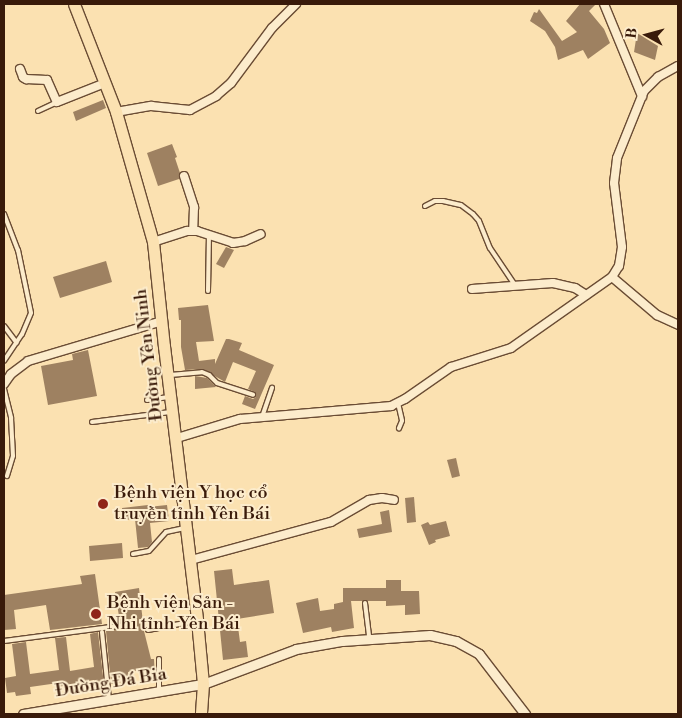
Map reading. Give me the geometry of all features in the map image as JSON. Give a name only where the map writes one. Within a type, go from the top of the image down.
[{"type":"main road","name":"Đường Yên Ninh","points":[[74,4],[116,112],[154,242],[197,620],[203,684],[201,714]]},
{"type":"street","points":[[116,112],[151,106],[190,110],[216,96],[231,84],[272,28],[296,4]]},
{"type":"street","points":[[604,4],[642,96]]},
{"type":"street","points":[[176,438],[231,421],[374,409],[398,404],[451,367],[511,348],[612,277],[619,266],[622,248],[614,184],[615,167],[642,96],[658,78],[678,66]]},
{"type":"street","points":[[20,69],[23,77],[47,80],[57,102],[105,83]]},
{"type":"street","points":[[184,176],[194,208],[193,230]]},
{"type":"street","points":[[154,242],[187,230],[193,230],[233,243],[245,241],[261,234]]},
{"type":"street","points":[[612,277],[658,315],[678,325]]},
{"type":"street","points":[[472,290],[515,284],[553,283],[575,288],[586,295]]},
{"type":"street","points":[[5,379],[21,365],[36,358],[162,321]]},
{"type":"street","points":[[191,560],[331,522],[369,500],[382,498],[394,500]]},
{"type":"street","name":"Đường Đá Bia","points":[[23,714],[203,684],[296,649],[369,638],[430,635],[468,646],[479,654],[525,714]]},
{"type":"lane","points":[[38,111],[57,102]]},
{"type":"lane","points":[[425,206],[435,201],[443,201],[461,205],[473,214],[479,221],[490,248],[515,284]]},
{"type":"lane","points":[[4,214],[18,250],[31,313],[29,323],[4,361]]},
{"type":"lane","points":[[208,291],[209,236]]},
{"type":"lane","points":[[4,326],[17,343]]},
{"type":"lane","points":[[168,375],[202,372],[210,375],[217,384],[252,395]]},
{"type":"lane","points":[[262,417],[272,388]]},
{"type":"lane","points":[[4,389],[10,418],[13,456],[7,476]]},
{"type":"lane","points":[[147,400],[171,397]]},
{"type":"lane","points":[[398,404],[402,422],[399,428]]},
{"type":"lane","points":[[92,422],[173,411]]},
{"type":"lane","points":[[133,554],[149,552],[166,532],[187,527]]},
{"type":"lane","points":[[365,603],[369,638]]},
{"type":"lane","points":[[148,630],[197,620]]},
{"type":"lane","points":[[4,641],[126,625]]},
{"type":"lane","points":[[102,632],[109,700]]},
{"type":"lane","points":[[159,659],[159,692]]},
{"type":"building","points":[[580,4],[596,4],[589,11],[604,29],[610,43],[588,59],[583,50],[558,60],[555,47],[545,31],[530,21],[534,12],[537,13],[539,9],[562,41],[577,32],[566,21]]},
{"type":"building","points":[[637,33],[658,46],[655,60],[634,52]]},
{"type":"building","points":[[103,100],[106,108],[76,121],[73,112]]},
{"type":"building","points":[[172,144],[177,157],[175,158],[180,173],[179,179],[158,186],[147,153]]},
{"type":"building","points":[[226,247],[234,250],[224,268],[216,264]]},
{"type":"building","points":[[106,261],[112,282],[60,298],[53,277]]},
{"type":"building","points":[[208,305],[214,341],[196,342],[199,361],[215,359],[215,364],[226,339],[229,339],[242,343],[239,350],[274,365],[255,409],[242,404],[245,396],[253,399],[256,397],[255,392],[248,389],[256,371],[233,362],[225,382],[203,369],[185,370],[181,347],[181,320],[179,320],[178,308]]},
{"type":"building","points":[[88,350],[97,396],[48,405],[41,366],[73,360],[72,354]]},
{"type":"building","points":[[195,376],[207,378],[216,387],[195,389]]},
{"type":"building","points":[[456,458],[460,476],[452,478],[447,460]]},
{"type":"building","points":[[414,497],[416,522],[407,523],[405,498]]},
{"type":"building","points":[[148,505],[148,507],[167,505],[169,521],[150,523],[152,542],[148,547],[138,548],[135,519],[123,520],[122,508]]},
{"type":"building","points":[[389,510],[392,532],[359,538],[357,529],[382,524],[380,512]]},
{"type":"building","points":[[446,521],[450,536],[435,540],[436,542],[429,545],[421,525],[428,522],[430,525]]},
{"type":"building","points":[[122,543],[123,558],[90,561],[89,546]]},
{"type":"building","points":[[232,569],[234,585],[269,580],[274,613],[237,619],[240,642],[246,641],[248,657],[223,660],[214,571]]},
{"type":"building","points":[[95,574],[102,624],[50,630],[46,605],[14,610],[16,629],[4,630],[4,595],[82,584],[80,576]]},
{"type":"building","points":[[386,580],[401,580],[401,591],[419,591],[420,614],[405,615],[405,605],[386,606],[386,601],[351,601],[354,628],[332,632],[331,627],[303,633],[296,603],[318,598],[320,611],[334,609],[334,604],[343,602],[343,588],[386,588]]},
{"type":"building","points":[[139,588],[144,631],[151,659],[154,659],[155,679],[149,680],[147,669],[128,672],[129,681],[111,684],[106,631],[127,629],[130,625],[127,621],[120,622],[115,592]]},
{"type":"building","points":[[98,632],[104,685],[95,686],[94,680],[59,687],[58,683],[30,687],[31,694],[16,696],[15,692],[7,693],[5,678],[16,676],[12,644],[26,642],[30,674],[59,670],[55,638],[66,637],[70,671],[94,667],[90,634]]},
{"type":"place","name":"Bệnh viện Y học cổ truyền tỉnh Yên Bái","points":[[103,504]]},
{"type":"place","name":"Bệnh viện Sản - Nhi tỉnh Yên Bái","points":[[96,614]]}]
